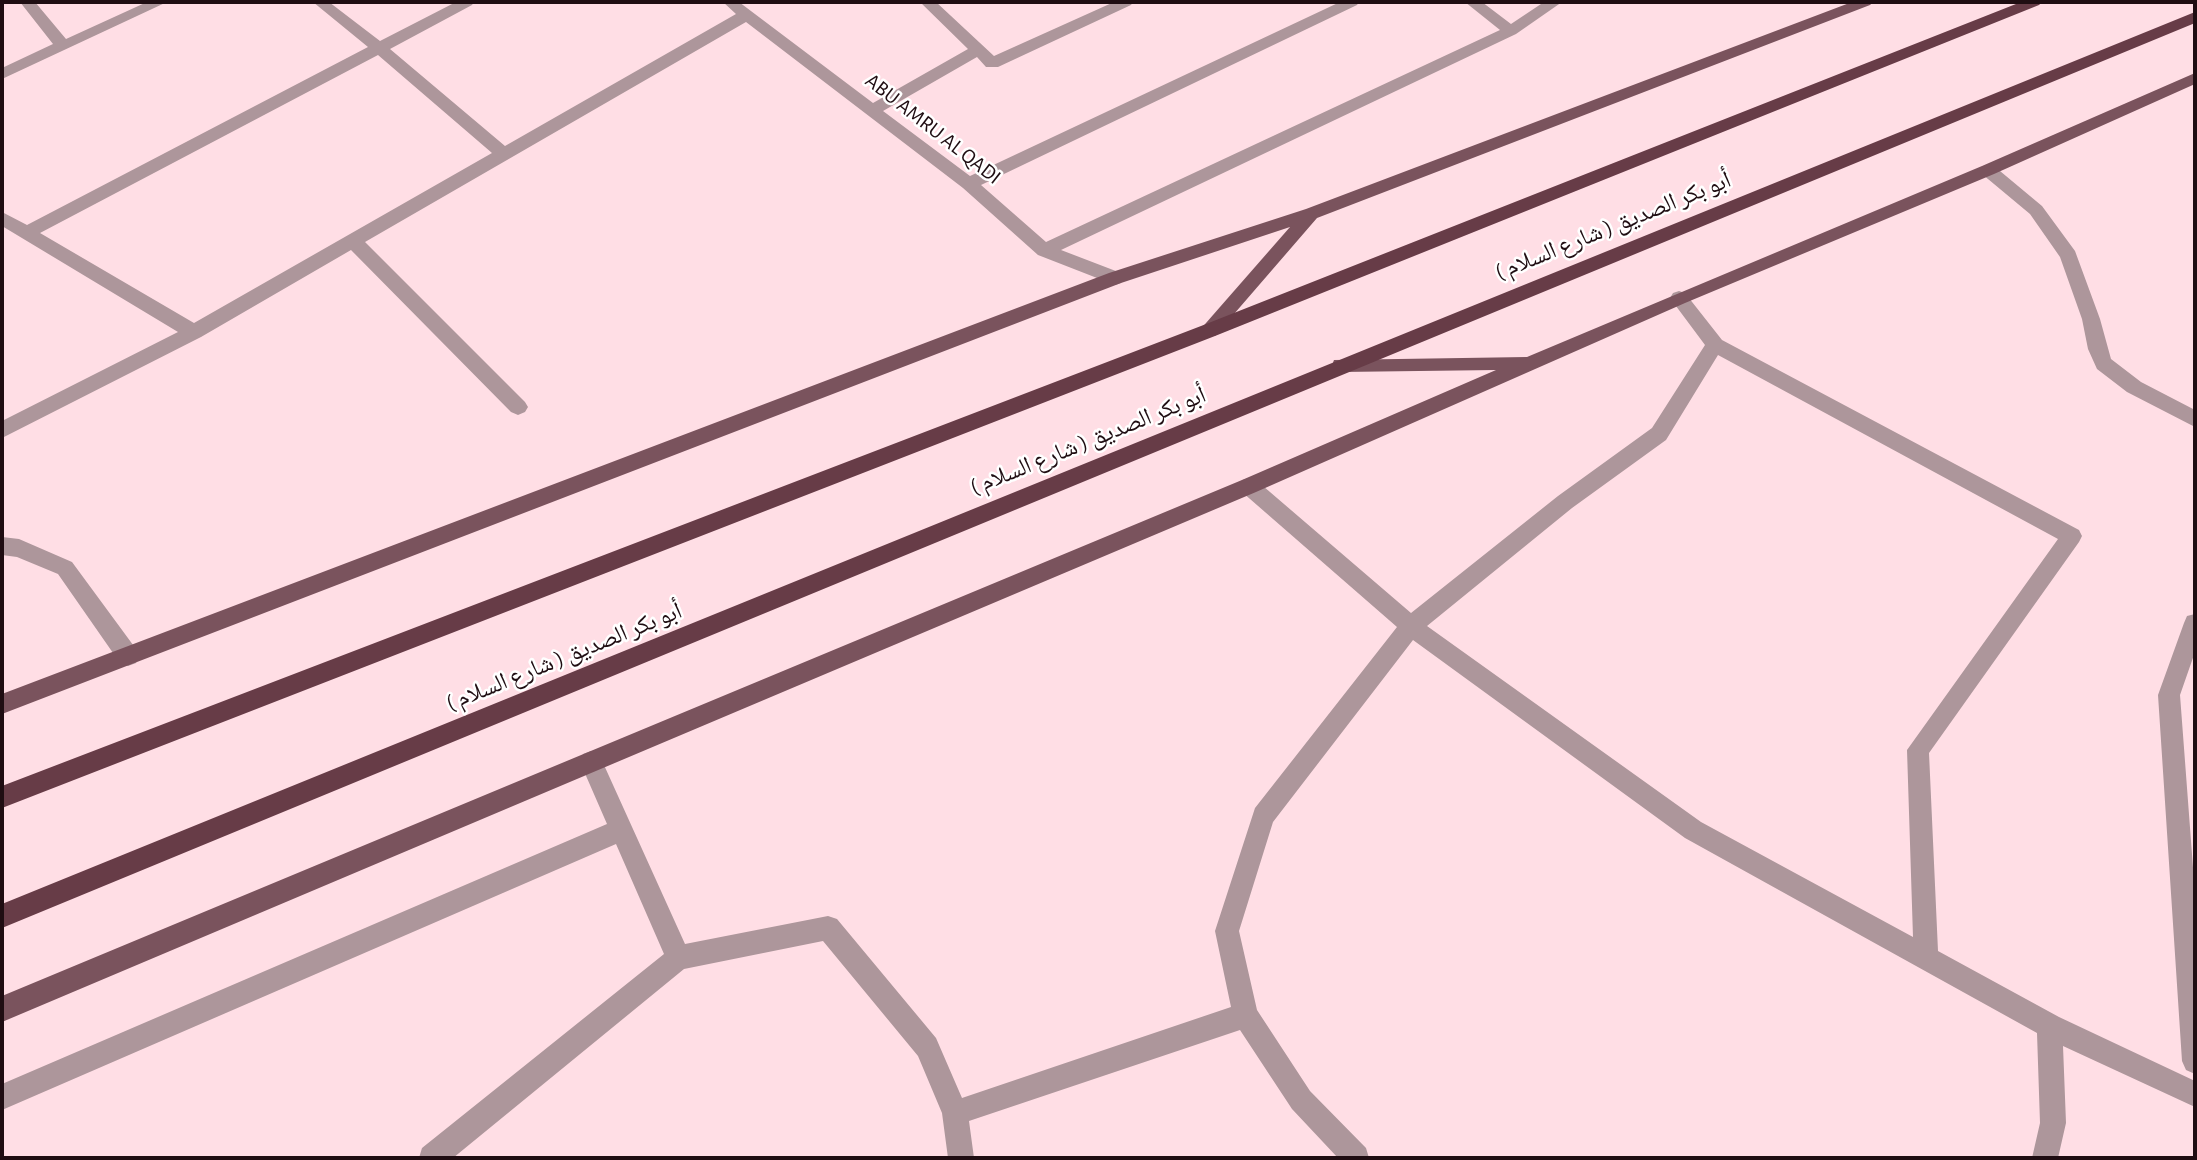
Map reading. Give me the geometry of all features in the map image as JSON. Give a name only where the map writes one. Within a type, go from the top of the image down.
[{"type":"highway","points":[[2,797],[1208,331],[2034,2]]},
{"type":"highway","name":"( شارع السلام ) أبو بكر الصديق","points":[[2,916],[2195,17]]},
{"type":"main road","points":[[2,704],[1115,278],[1312,214],[1865,2]]},
{"type":"main road","points":[[2,1009],[1249,486],[1679,298],[1988,170],[2195,78]]},
{"type":"main road","points":[[1208,331],[1312,214]]},
{"type":"main road","points":[[1341,365],[1532,362]]},
{"type":"street","points":[[27,2],[63,46]]},
{"type":"street","points":[[2,74],[159,2]]},
{"type":"street","points":[[320,2],[379,48],[504,154]]},
{"type":"street","points":[[25,233],[467,2]]},
{"type":"street","name":"ABU AMRU AL QADI","points":[[730,2],[969,184],[1044,250],[1115,278]]},
{"type":"street","points":[[927,2],[992,63],[1126,2]]},
{"type":"street","points":[[969,184],[1352,2]]},
{"type":"street","points":[[1472,2],[1511,31]]},
{"type":"street","points":[[1044,250],[1511,31],[1554,2]]},
{"type":"street","points":[[2,430],[194,332],[746,15]]},
{"type":"street","points":[[872,110],[978,50]]},
{"type":"street","points":[[1988,170],[2036,210],[2069,256],[2104,364],[2134,387],[2195,419]]},
{"type":"street","points":[[2,218],[194,332]]},
{"type":"street","points":[[353,241],[518,407]]},
{"type":"street","points":[[1679,298],[1715,345],[2072,536],[1918,750],[1926,958]]},
{"type":"street","points":[[1356,1158],[1301,1100],[1245,1015],[1227,931],[1263,816],[1411,626],[1565,502],[1659,434],[1715,345]]},
{"type":"street","points":[[1249,486],[1411,626],[1693,830],[2050,1026],[2195,1094]]},
{"type":"street","points":[[2,546],[19,548],[65,568],[128,656]]},
{"type":"street","points":[[2195,623],[2169,695],[2195,1061]]},
{"type":"street","points":[[591,762],[678,958]]},
{"type":"street","points":[[2,1097],[621,830]]},
{"type":"street","points":[[432,1158],[678,958],[828,928],[927,1047],[955,1113],[961,1158]]},
{"type":"street","points":[[955,1113],[1245,1015]]},
{"type":"street","points":[[2045,1158],[2053,1123],[2050,1026]]}]
